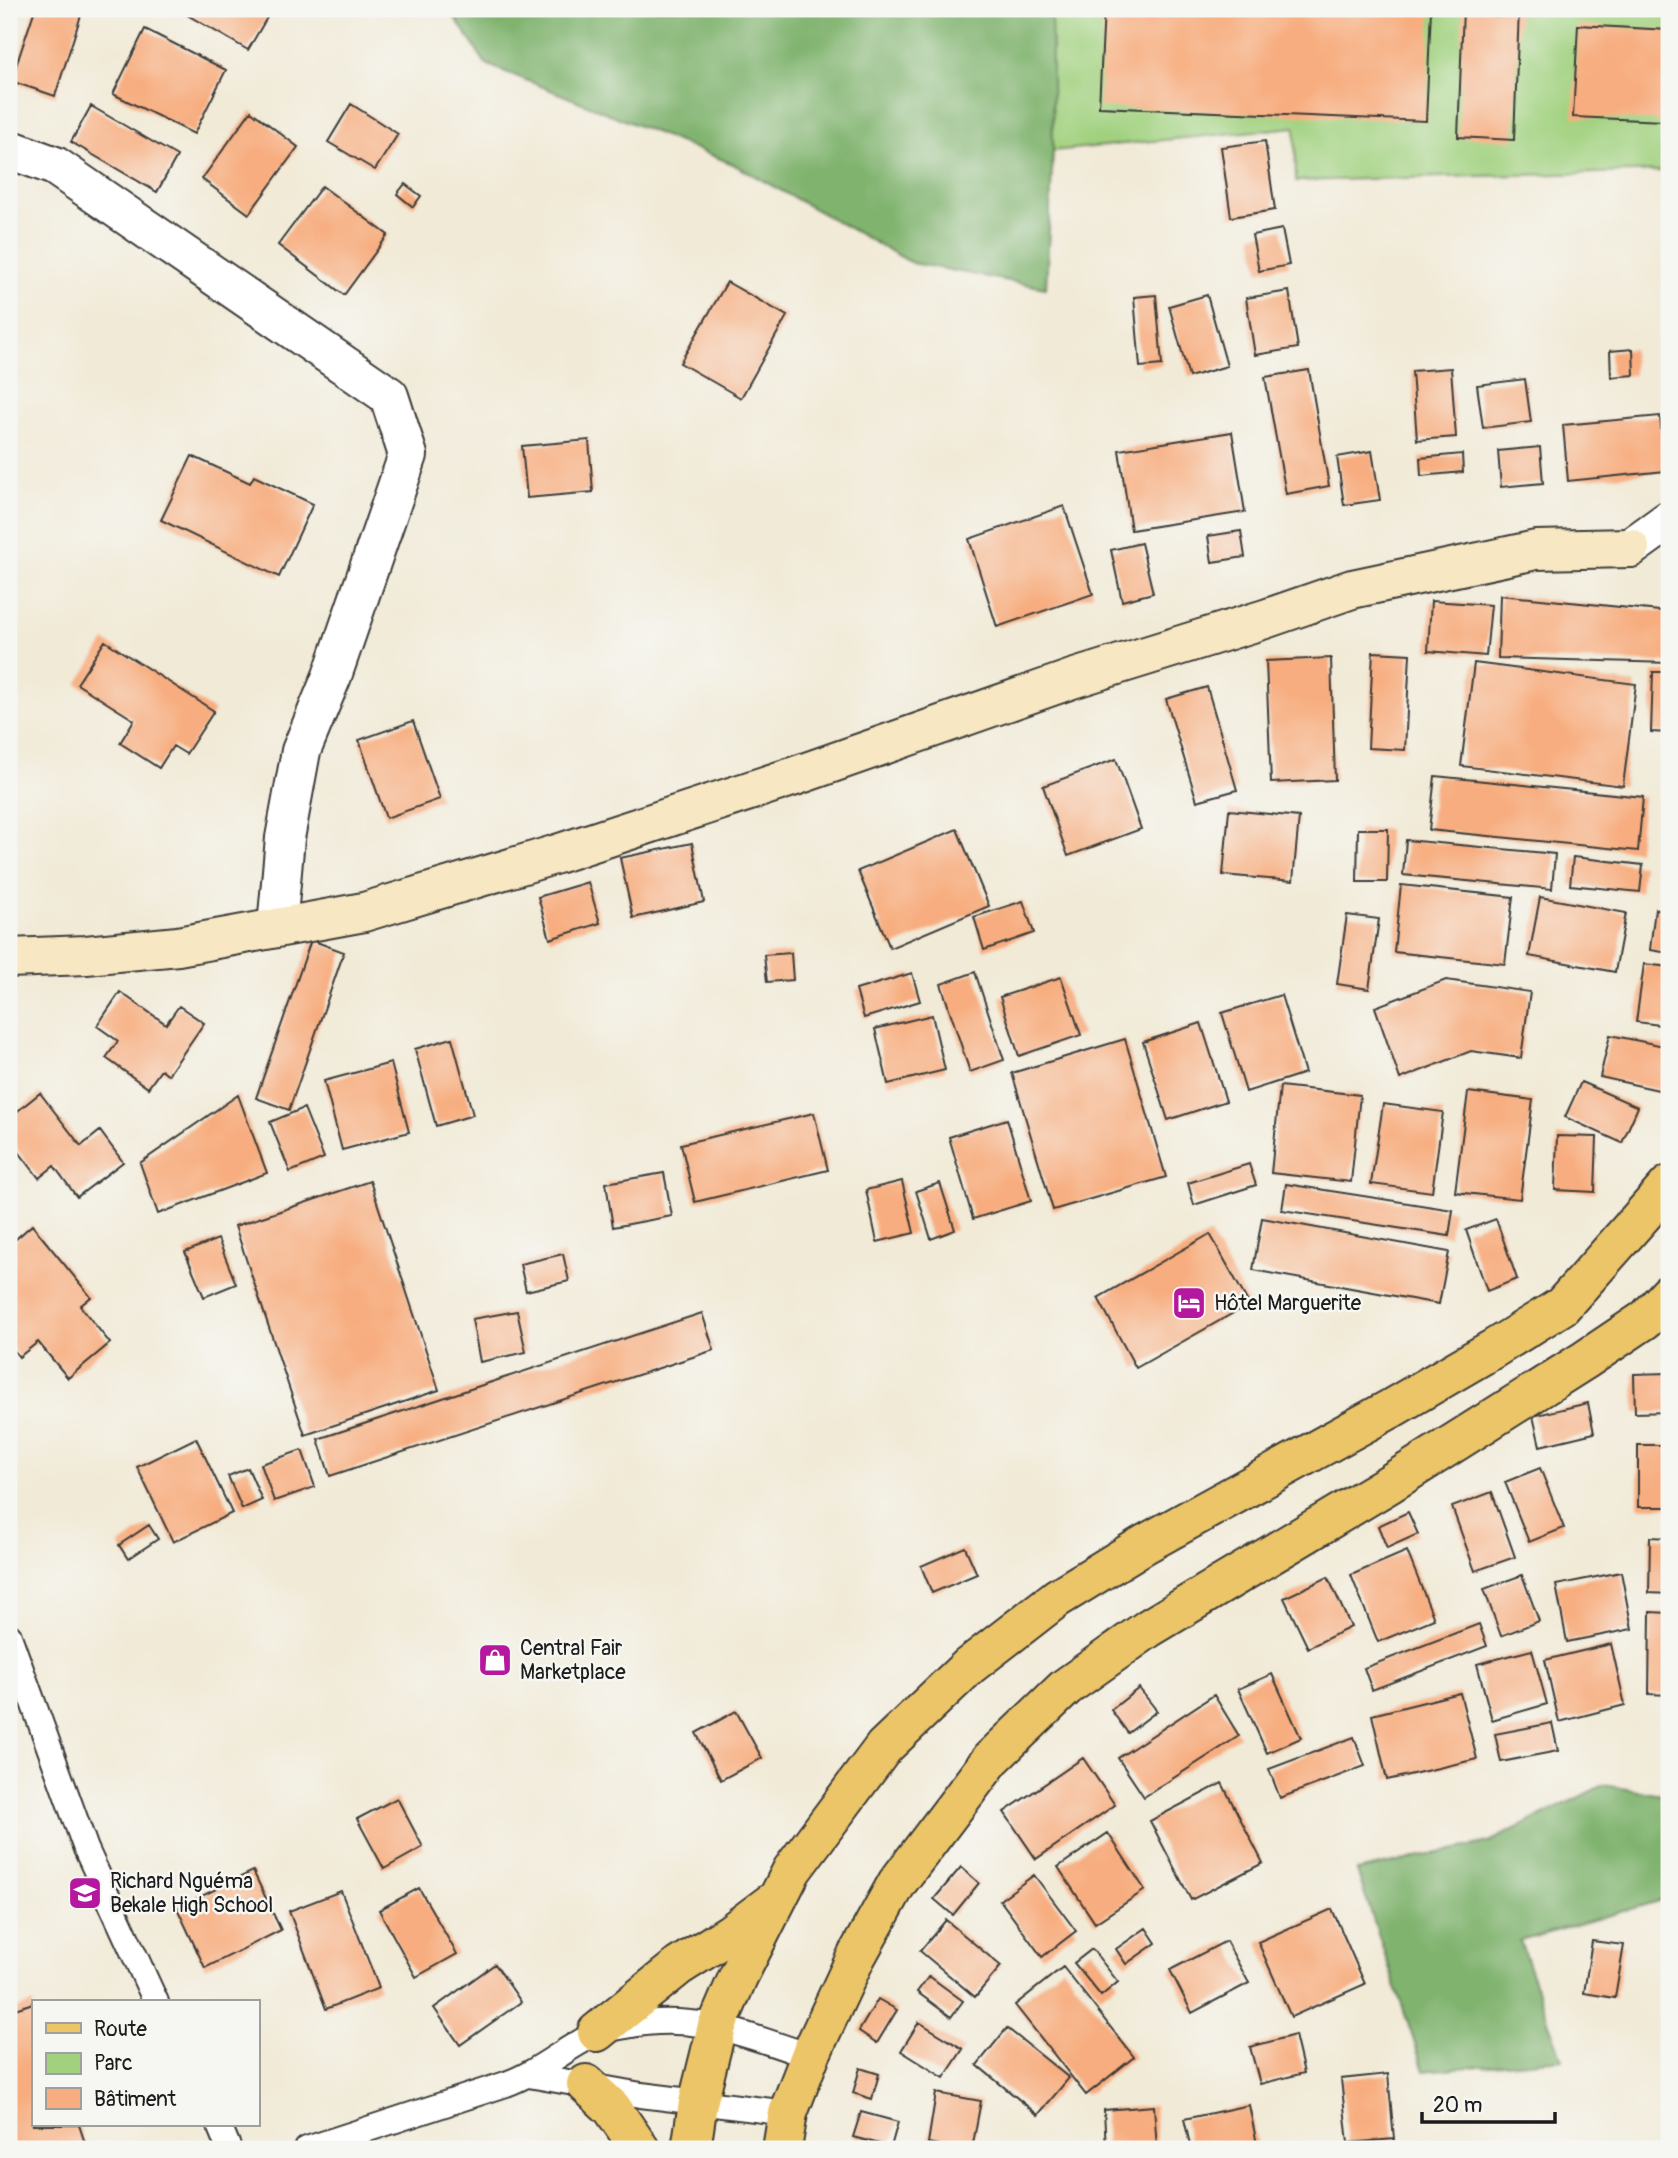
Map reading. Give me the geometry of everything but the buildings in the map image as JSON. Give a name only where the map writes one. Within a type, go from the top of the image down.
[{"type":"main road","points":[[9,958],[86,955],[178,946],[364,912],[557,854],[795,776],[1072,679],[1352,589],[1536,550],[1630,548]]},
{"type":"main road","points":[[691,2149],[698,2103],[717,2026],[738,1978],[792,1871],[884,1747],[969,1666],[1057,1598],[1145,1544],[1392,1408],[1562,1306],[1668,1189]]},
{"type":"main road","points":[[785,2131],[810,2056],[856,1957],[897,1883],[991,1759],[1066,1687],[1149,1628],[1389,1484],[1585,1360],[1646,1319],[1669,1294]]},
{"type":"main road","points":[[597,2032],[679,1966],[731,1933],[778,1898]]},
{"type":"main road","points":[[586,2084],[612,2108],[640,2149]]},
{"type":"street","points":[[9,149],[55,166],[389,396],[408,455],[332,676],[301,751],[285,838],[276,927]]},
{"type":"street","points":[[1630,548],[1669,520]]},
{"type":"street","points":[[1630,548],[1669,556]]},
{"type":"lane","points":[[9,1636],[86,1849],[155,2000]]},
{"type":"lane","points":[[307,2149],[529,2075],[597,2032],[646,2022],[677,2020],[717,2026],[810,2056]]},
{"type":"lane","points":[[529,2075],[698,2103],[785,2131]]},
{"type":"lane","points":[[219,2126],[229,2149]]},
{"type":"green space","points":[[449,9],[1051,9],[1053,151],[1046,288],[912,263],[733,164],[486,64]]},
{"type":"green space","points":[[1051,9],[1669,9],[1669,171],[1296,181],[1295,127],[1053,151]]},
{"type":"green space","points":[[1603,1785],[1669,1796],[1669,1898],[1520,1941],[1562,2059],[1424,2071],[1357,1871],[1489,1842]]},
{"type":"place","name":"Hôtel Marguerite","points":[[1189,1303]]},
{"type":"place","name":"Central Fair Marketplace","points":[[495,1660]]},
{"type":"place","name":"Richard Nguéma Bekale High School","points":[[85,1893]]}]
